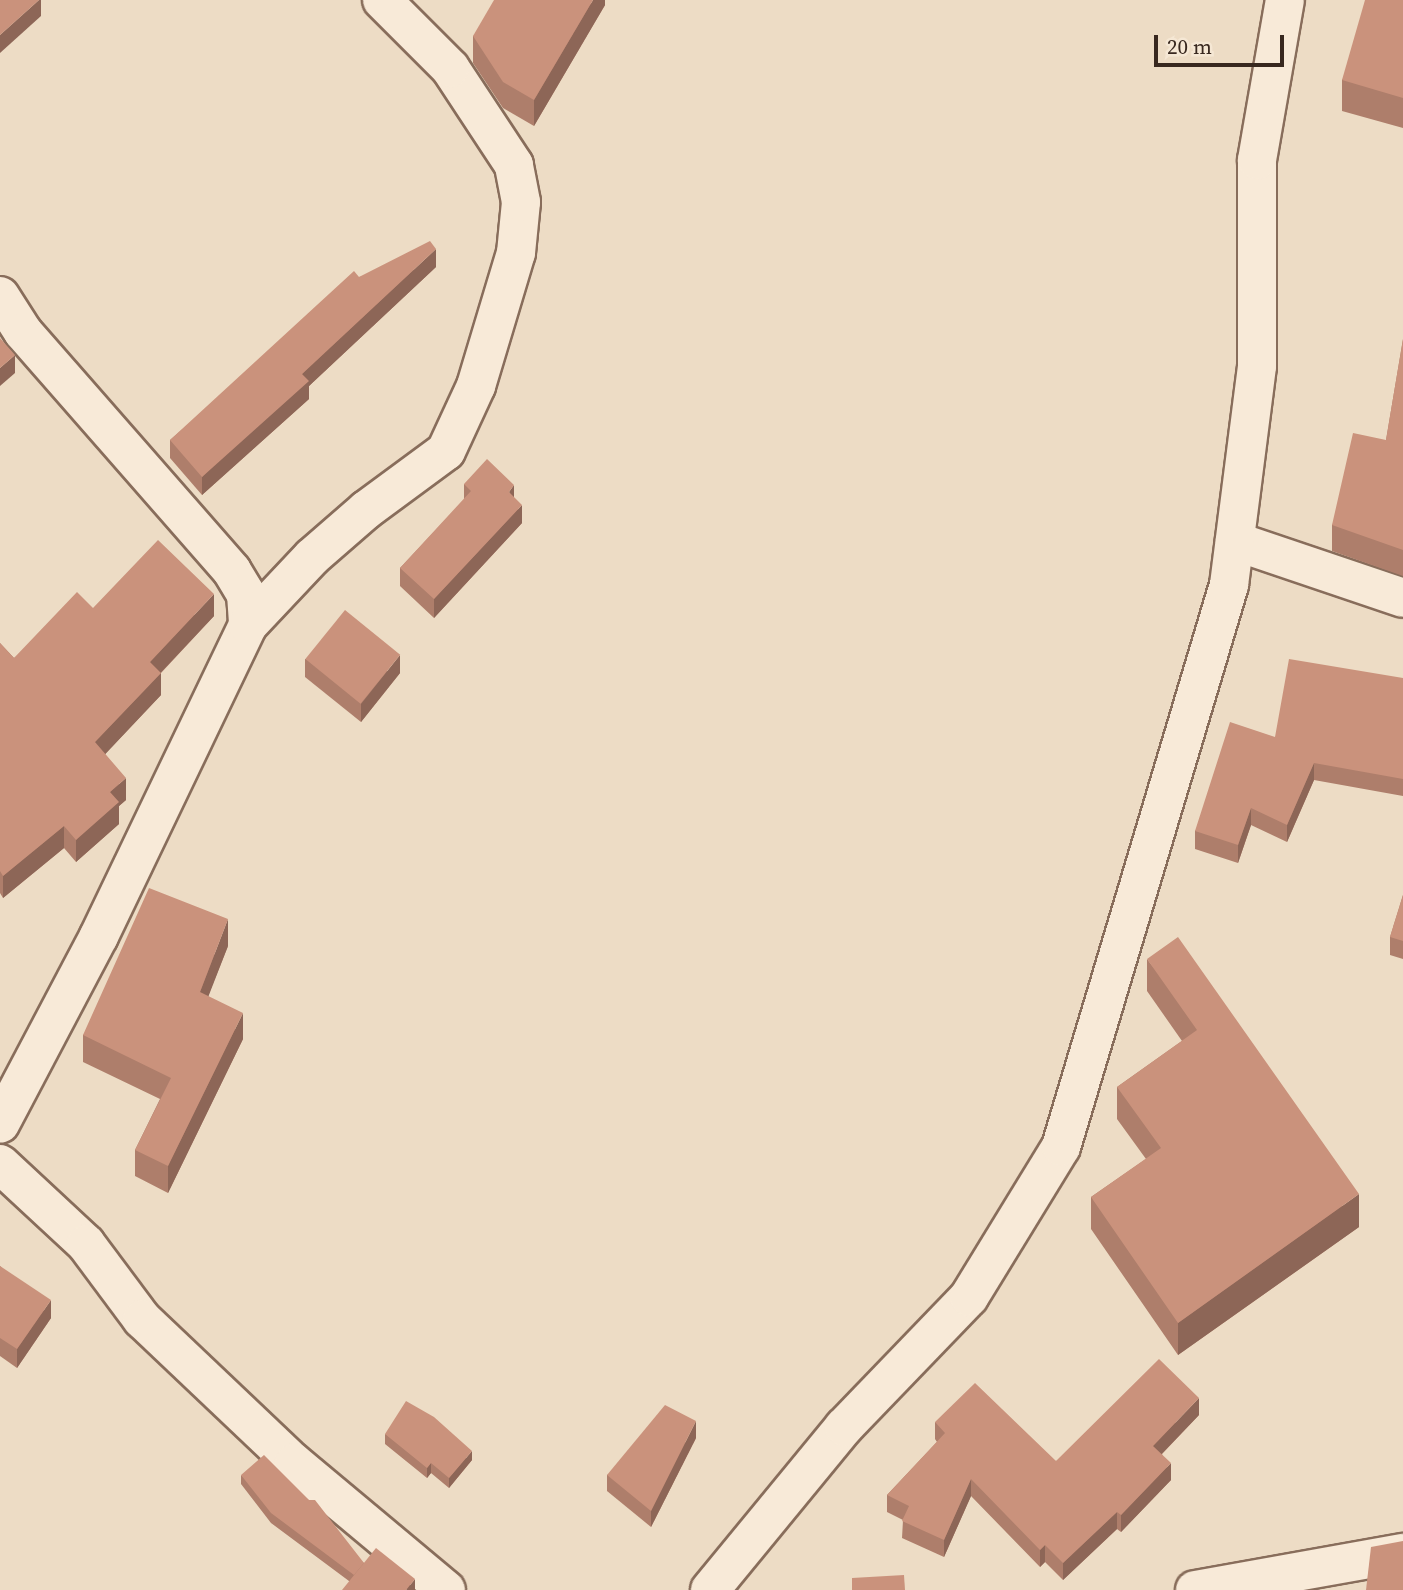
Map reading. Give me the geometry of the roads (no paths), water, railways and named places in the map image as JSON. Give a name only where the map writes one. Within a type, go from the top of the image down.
[{"type":"street","points":[[0,1124],[99,936],[248,625],[330,541],[446,451],[476,386],[516,253],[521,202],[514,165],[450,68],[382,0]]},
{"type":"street","points":[[710,1590],[844,1427],[969,1297],[1061,1147],[1229,585],[1257,366],[1257,160],[1285,0]]},
{"type":"street","points":[[0,296],[23,332],[232,571],[246,594],[248,625]]},
{"type":"street","points":[[1235,541],[1403,598]]},
{"type":"street","points":[[0,1164],[86,1244],[142,1319],[294,1463],[446,1590]]},
{"type":"street","points":[[1195,1590],[1403,1553]]}]
